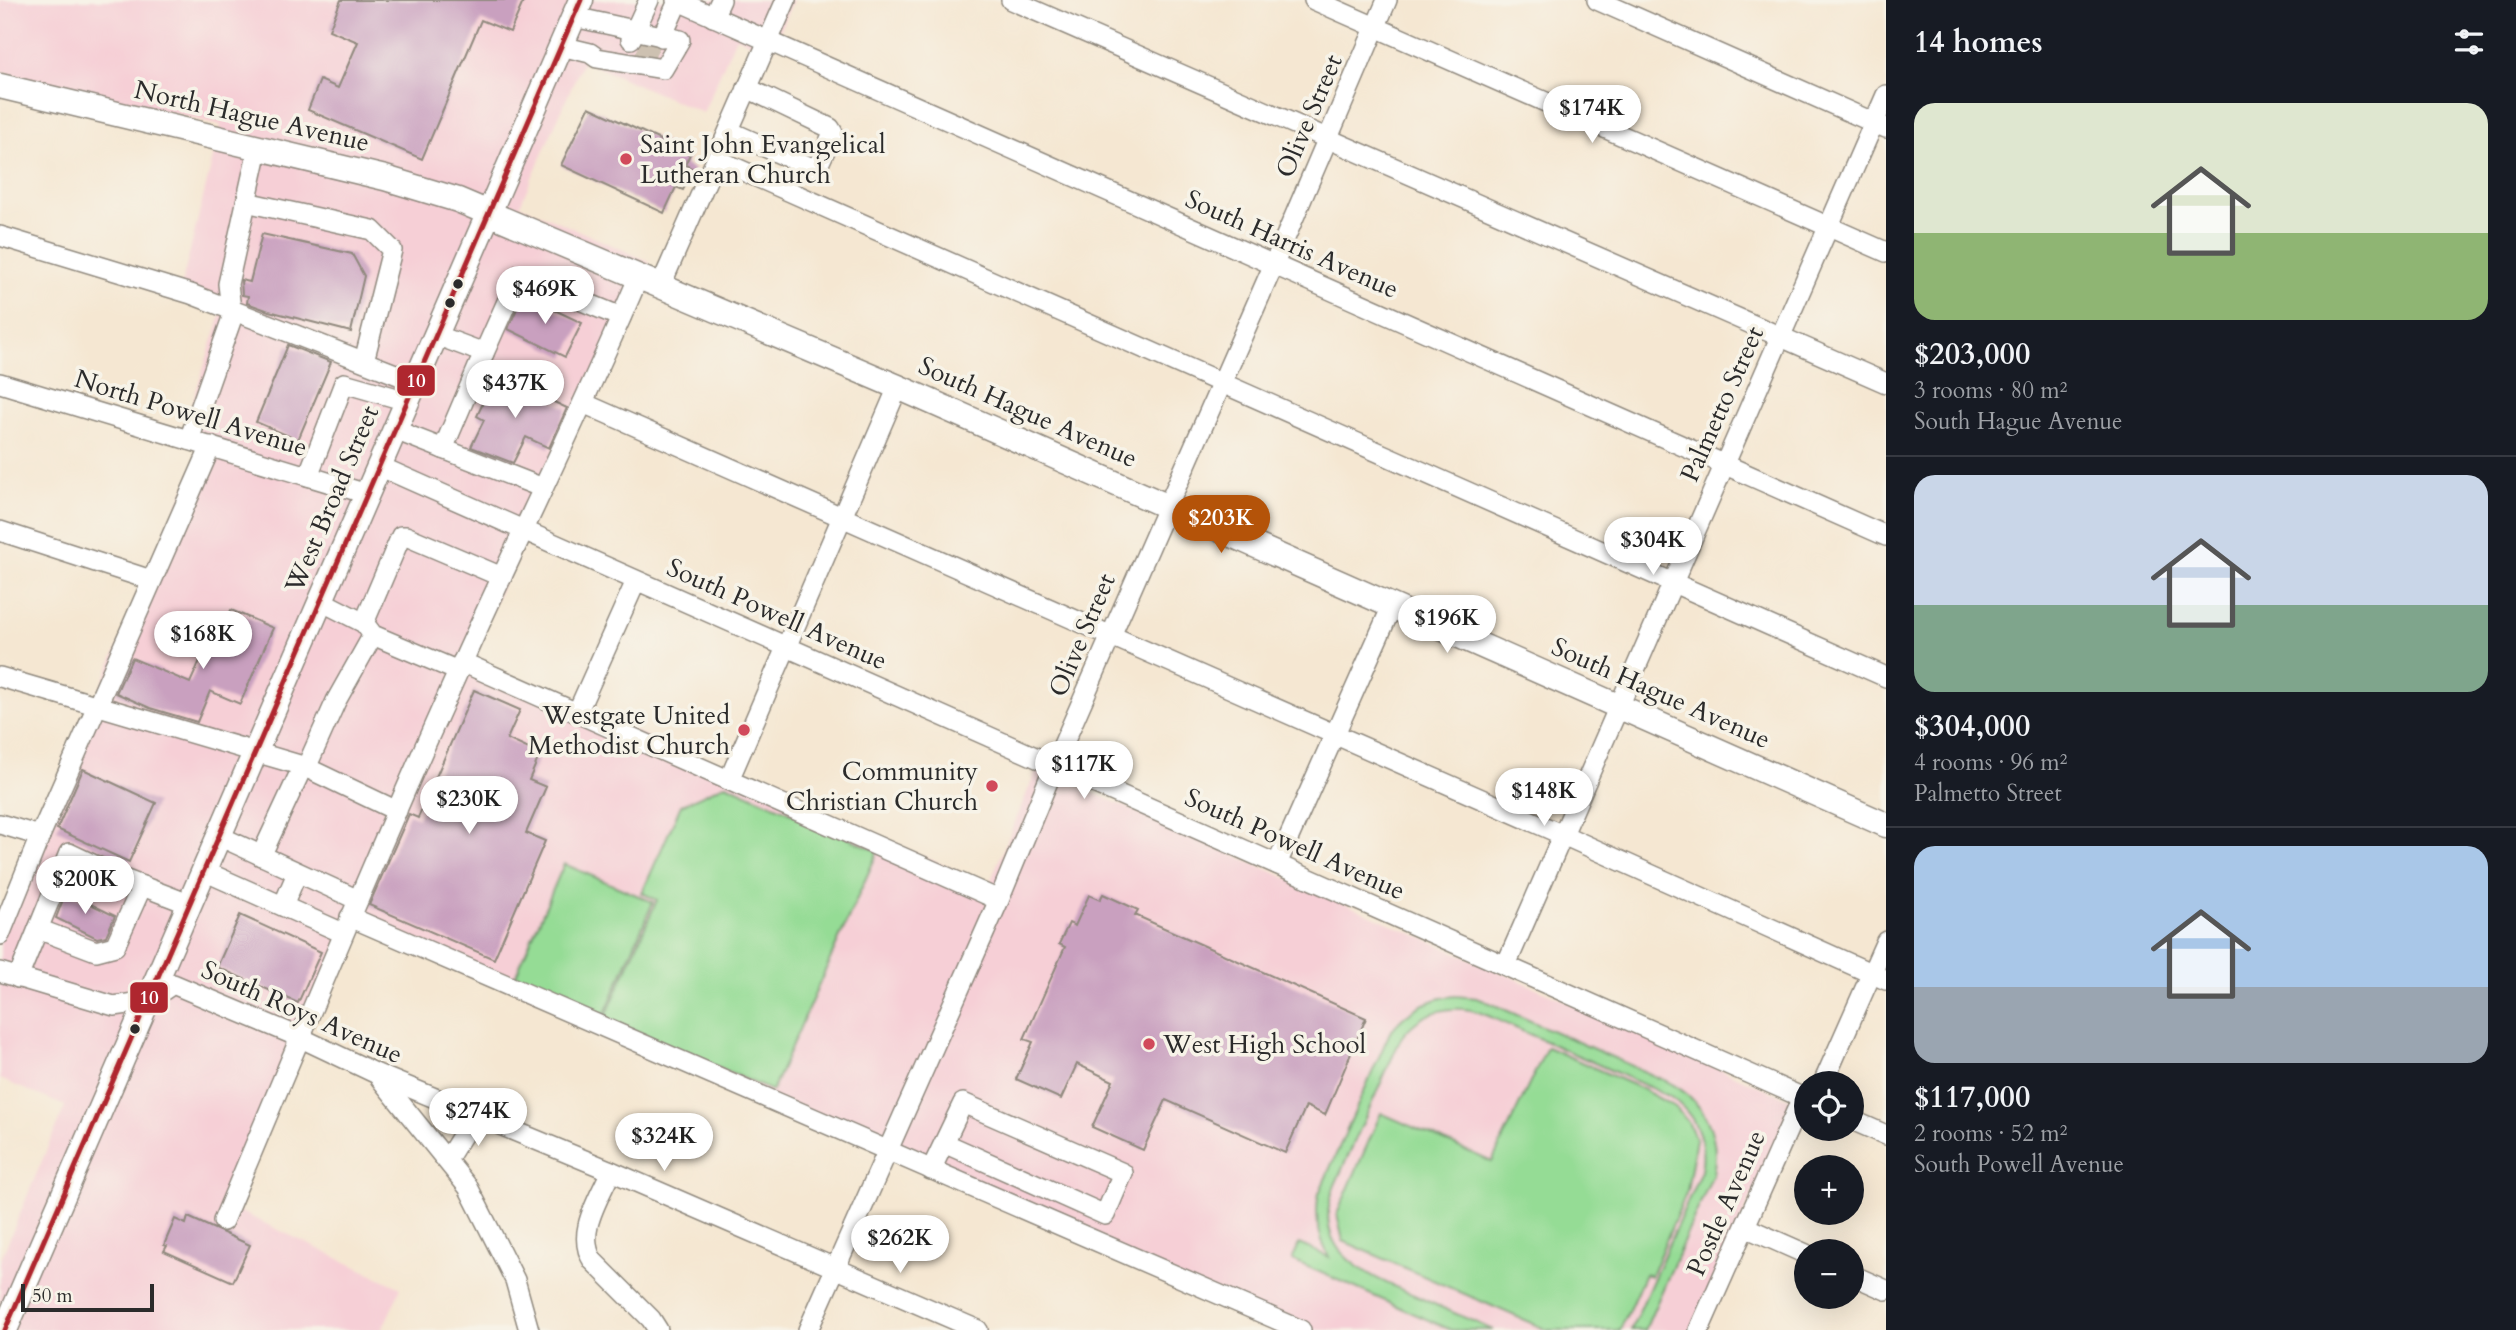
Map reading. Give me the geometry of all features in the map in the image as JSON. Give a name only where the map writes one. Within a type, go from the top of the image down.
[{"type":"main road","name":"West Broad Street","points":[[5,1330],[577,9]]},
{"type":"main road","name":"North Hague Avenue","points":[[0,86],[385,178],[488,212]]},
{"type":"main road","name":"South Hague Avenue","points":[[488,212],[898,387],[1886,825]]},
{"type":"street","points":[[633,35],[649,0]]},
{"type":"street","points":[[656,38],[677,0]]},
{"type":"street","name":"South Harris Avenue","points":[[677,0],[717,8],[767,40],[1886,536]]},
{"type":"street","points":[[223,1221],[350,917],[460,666],[621,317],[650,281],[716,159],[786,0]]},
{"type":"street","points":[[1011,0],[1886,383]]},
{"type":"street","points":[[1314,0],[1886,253]]},
{"type":"street","name":"Olive Street","points":[[808,1330],[999,900],[1110,636],[1387,0]]},
{"type":"street","points":[[1597,0],[1880,125]]},
{"type":"street","points":[[561,46],[590,53],[597,58],[632,61],[663,69],[680,40],[633,35],[577,9]]},
{"type":"street","points":[[597,58],[611,27]]},
{"type":"street","points":[[729,131],[812,168],[818,166],[832,133],[830,128],[747,88]]},
{"type":"street","name":"Palmetto Street","points":[[1506,965],[1827,227],[1880,125],[1886,95]]},
{"type":"street","points":[[189,440],[232,318],[228,284],[258,149]]},
{"type":"street","points":[[716,159],[1886,677]]},
{"type":"street","points":[[246,202],[372,230],[392,250],[364,361]]},
{"type":"street","points":[[0,236],[231,308],[364,361],[411,391]]},
{"type":"street","points":[[443,449],[519,275],[621,317]]},
{"type":"street","points":[[436,335],[484,353]]},
{"type":"street","name":"North Powell Avenue","points":[[0,383],[367,494]]},
{"type":"street","points":[[309,476],[344,383],[411,391]]},
{"type":"street","points":[[729,780],[898,387]]},
{"type":"street","points":[[583,403],[1879,977]]},
{"type":"street","points":[[394,430],[543,488]]},
{"type":"street","points":[[0,935],[40,836],[211,446]]},
{"type":"street","name":"South Powell Avenue","points":[[379,466],[1794,1095]]},
{"type":"street","points":[[0,531],[151,580]]},
{"type":"street","points":[[261,856],[369,629],[401,536],[502,577]]},
{"type":"street","points":[[577,713],[636,581]]},
{"type":"street","points":[[321,601],[369,629],[577,713],[999,900]]},
{"type":"street","points":[[1277,864],[1392,606]]},
{"type":"street","points":[[0,677],[305,767],[397,811]]},
{"type":"street","points":[[0,824],[40,836]]},
{"type":"street","points":[[219,836],[297,873],[350,917]]},
{"type":"street","points":[[148,1001],[114,1006],[9,975],[38,929],[69,853],[189,904]]},
{"type":"street","points":[[204,871],[283,906],[350,917],[1301,1330]]},
{"type":"street","points":[[283,906],[297,873]]},
{"type":"street","points":[[38,929],[96,951],[115,946],[142,886]]},
{"type":"street","points":[[1829,1071],[1879,977],[1886,941]]},
{"type":"street","name":"South Roys Avenue","points":[[148,1001],[173,985],[835,1269],[947,1324],[978,1330]]},
{"type":"street","points":[[377,1074],[468,1187],[515,1280],[529,1330]]},
{"type":"street","points":[[931,1170],[962,1103],[1123,1173],[1096,1240]]},
{"type":"street","points":[[447,1160],[475,1115]]},
{"type":"street","name":"Postle Avenue","points":[[1699,1330],[1794,1121]]},
{"type":"street","points":[[1864,1125],[1886,1135]]},
{"type":"street","points":[[944,1143],[1105,1215]]},
{"type":"street","points":[[611,1171],[589,1220],[585,1235],[586,1250],[593,1261],[658,1330]]},
{"type":"street","points":[[1745,1227],[1794,1249]]},
{"type":"street","points":[[1864,1280],[1886,1290]]},
{"type":"shaded area","points":[[0,0],[341,0],[329,30],[358,42],[338,88],[320,81],[308,110],[422,158],[481,20],[510,32],[523,3],[517,0],[793,0],[771,52],[736,37],[703,113],[583,61],[520,205],[650,262],[469,659],[989,885],[1037,768],[1793,1101],[1693,1330],[1286,1330],[354,918],[228,1206],[401,1288],[382,1330],[0,1330],[0,1261],[65,1106],[0,1079],[0,925],[204,444],[182,434],[225,303],[181,287],[221,125],[0,72]]},
{"type":"green space","points":[[726,784],[878,851],[772,1091],[605,1018],[657,900],[642,893],[681,805]]},
{"type":"green space","points":[[564,864],[653,902],[603,1018],[514,979]]},
{"type":"green space","points":[[1455,996],[1477,998],[1490,1003],[1668,1082],[1691,1098],[1707,1120],[1714,1146],[1713,1174],[1645,1330],[1631,1330],[1701,1171],[1702,1149],[1697,1128],[1686,1111],[1669,1096],[1472,1010],[1449,1009],[1427,1015],[1401,1038],[1335,1185],[1329,1208],[1329,1227],[1335,1244],[1360,1269],[1493,1330],[1451,1330],[1292,1260],[1299,1244],[1329,1257],[1318,1226],[1319,1193],[1390,1032],[1419,1006],[1436,999]]},
{"type":"green space","points":[[1547,1047],[1640,1088],[1675,1107],[1688,1122],[1696,1139],[1687,1191],[1651,1276],[1645,1274],[1620,1330],[1547,1330],[1343,1241],[1337,1214],[1381,1113],[1492,1162]]},
{"type":"building","points":[[341,0],[524,0],[510,32],[481,20],[422,159],[308,110],[320,80],[338,88],[358,42],[329,30]]},
{"type":"building","name":"Saint John Evangelical Lutheran Church","points":[[589,107],[690,154],[685,165],[694,169],[683,190],[676,187],[664,213],[561,165]]},
{"type":"building","points":[[262,234],[352,254],[364,276],[351,332],[247,303],[248,296],[242,295],[241,280],[250,282]]},
{"type":"building","points":[[523,295],[582,323],[565,357],[508,329]]},
{"type":"building","points":[[288,345],[331,362],[298,440],[256,422]]},
{"type":"building","points":[[496,375],[567,408],[549,448],[526,437],[513,463],[471,447],[484,420],[477,416]]},
{"type":"building","points":[[231,610],[273,628],[240,704],[210,691],[197,722],[150,708],[116,693],[132,658],[190,683],[217,623],[224,626]]},
{"type":"building","points":[[474,690],[520,710],[507,739],[540,754],[529,780],[546,787],[526,833],[545,841],[494,959],[369,905],[409,814],[418,818]]},
{"type":"building","points":[[83,769],[156,803],[129,862],[57,829]]},
{"type":"building","points":[[66,892],[115,916],[106,936],[97,938],[56,918]]},
{"type":"building","points":[[1103,894],[1138,910],[1135,915],[1366,1018],[1325,1115],[1306,1106],[1285,1153],[1166,1100],[1143,1150],[1092,1127],[1113,1081],[1077,1064],[1061,1099],[1016,1079],[1033,1042],[1024,1039],[1065,947],[1059,944],[1069,923],[1075,926],[1089,895],[1100,900]]},
{"type":"building","points":[[240,915],[321,952],[298,1003],[217,967]]},
{"type":"building","points":[[188,1217],[250,1245],[233,1282],[164,1251],[175,1219],[186,1224]]},
{"type":"tunnel","points":[[643,60],[652,41]]},
{"type":"transit line","name":"10","points":[[5,1330],[581,0]]},
{"type":"place","name":"Saint John Evangelical Lutheran Church","points":[[626,159]]},
{"type":"place","name":"Westgate United Methodist Church","points":[[744,730]]},
{"type":"place","name":"Community Christian Church","points":[[992,786]]},
{"type":"place","name":"West High School","points":[[1149,1044]]}]
